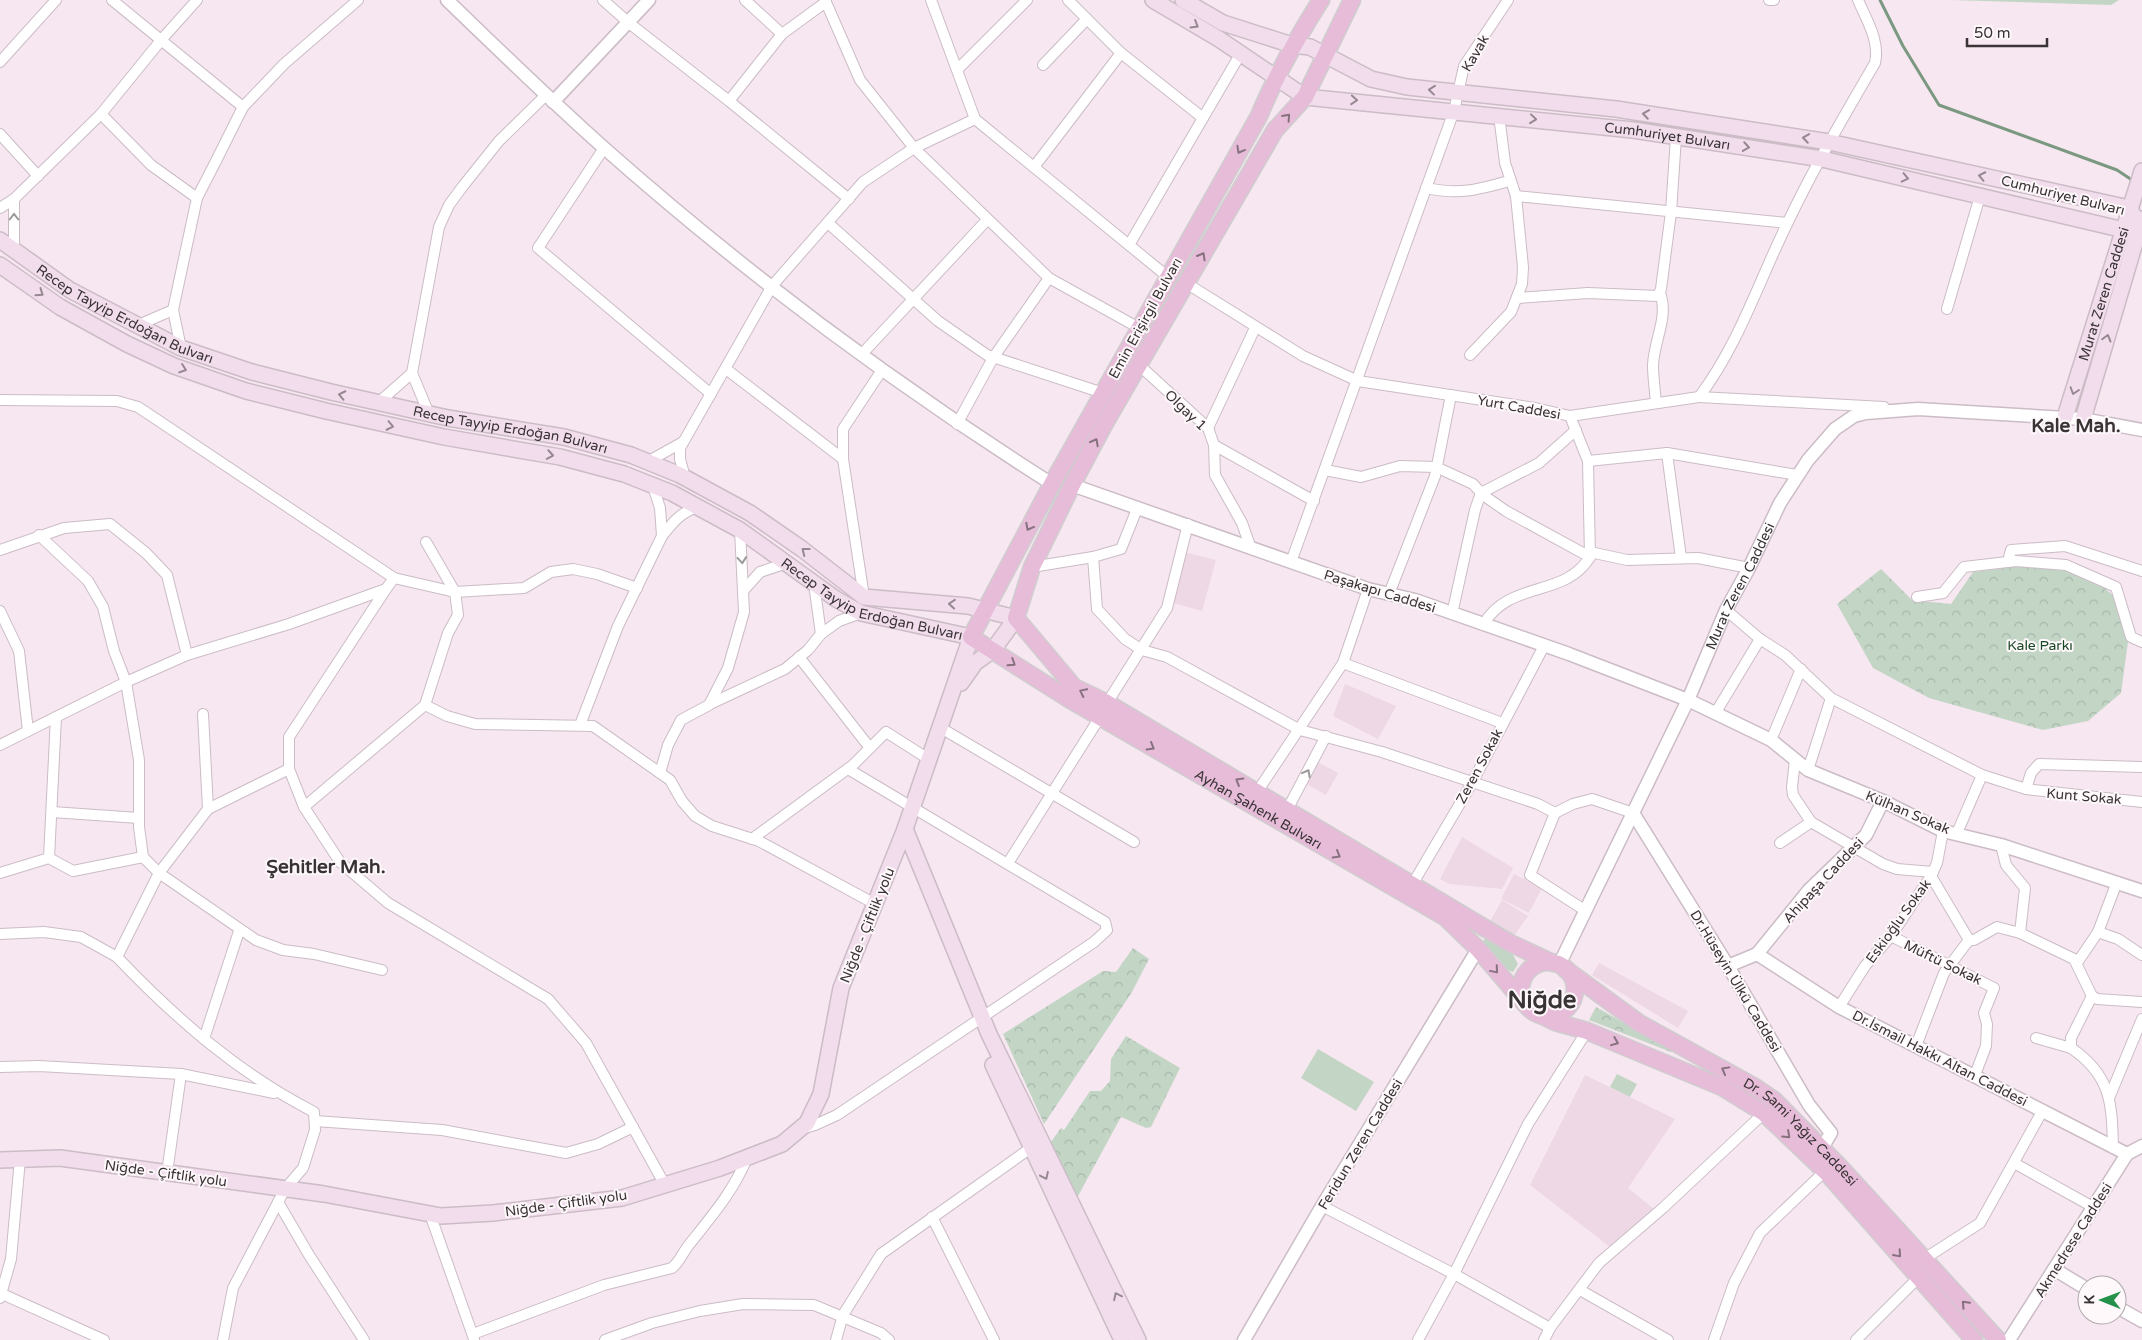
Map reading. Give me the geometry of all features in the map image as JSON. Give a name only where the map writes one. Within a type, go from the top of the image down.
[{"type":"main road","points":[[1153,0],[1241,53],[1305,97]]},
{"type":"main road","name":"Cumhuriyet Bulvarı","points":[[1184,0],[1224,23],[1292,45],[1310,48],[1371,79],[1407,87],[1616,109],[1829,142],[2130,208],[2141,222],[2124,230],[1822,159],[1676,136],[1499,115],[1305,97]]},
{"type":"main road","name":"Emin Erişirgil Bulvarı","points":[[971,637],[1052,484],[1259,116],[1292,45],[1321,0]]},
{"type":"main road","name":"Emin Erişirgil Bulvarı","points":[[1016,618],[1032,567],[1072,485],[1275,130],[1305,97],[1352,0]]},
{"type":"main road","name":"Murat Zeren Caddesi","points":[[2065,418],[2142,172]]},
{"type":"main road","name":"Murat Zeren Caddesi","points":[[2083,419],[2141,222]]},
{"type":"main road","name":"Recep Tayyip Erdoğan Bulvarı","points":[[0,240],[70,290],[181,348],[252,372],[429,414],[564,437],[647,462],[685,478],[750,513],[802,549],[864,596],[968,606],[1016,618]]},
{"type":"main road","name":"Recep Tayyip Erdoğan Bulvarı","points":[[0,265],[60,307],[127,344],[174,366],[246,391],[444,437],[560,457],[624,474],[697,507],[740,530],[814,584],[860,613],[971,637]]},
{"type":"main road","points":[[953,694],[975,663],[994,650],[1016,618]]},
{"type":"main road","name":"Ayhan Şahenk Bulvarı","points":[[1016,618],[1074,687],[1104,710],[1445,917],[1478,949],[1532,1010]]},
{"type":"main road","points":[[953,694],[971,637]]},
{"type":"main road","name":"Ayhan Şahenk Bulvarı","points":[[971,637],[1257,792],[1510,943],[1559,966]]},
{"type":"main road","name":"Niğde - Çiftlik yolu","points":[[0,1160],[60,1158],[167,1173],[282,1195],[441,1216],[493,1213],[612,1199],[665,1185],[747,1158],[782,1144],[807,1123],[821,1094],[841,988],[904,833],[953,694]]},
{"type":"main road","points":[[904,833],[979,1021],[1037,1144],[1122,1340]]},
{"type":"main road","points":[[1536,966],[1559,966],[1574,986],[1570,1004],[1554,1016],[1532,1010],[1522,996],[1524,978],[1536,966]]},
{"type":"main road","name":"Dr. Sami Yağız Caddesi","points":[[1559,966],[1639,1023],[1755,1087],[1774,1100],[1822,1148],[1998,1340]]},
{"type":"main road","name":"Dr. Sami Yağız Caddesi","points":[[1532,1010],[1555,1022],[1587,1030],[1722,1087],[1764,1113],[1825,1171],[1974,1340]]},
{"type":"main road","points":[[1037,1144],[1138,1340]]},
{"type":"street","points":[[0,62],[56,0]]},
{"type":"street","points":[[112,0],[243,107]]},
{"type":"street","points":[[0,208],[14,199],[101,114],[162,39],[197,0]]},
{"type":"street","points":[[181,348],[173,310],[198,198],[243,107],[284,64],[358,0]]},
{"type":"street","points":[[447,0],[604,148],[772,286],[861,355],[957,424],[1052,484]]},
{"type":"street","points":[[603,0],[629,23],[729,101],[849,199]]},
{"type":"street","points":[[429,414],[412,372],[439,227],[446,212],[463,186],[499,141],[550,98],[629,23],[649,0]]},
{"type":"street","points":[[745,0],[782,34]]},
{"type":"street","points":[[931,0],[975,119],[1168,277]]},
{"type":"street","points":[[958,69],[1027,0]]},
{"type":"street","points":[[1068,0],[1121,53],[1204,118]]},
{"type":"street","name":"Kavak","points":[[1291,562],[1454,111],[1464,66],[1508,0]]},
{"type":"street","points":[[1769,0],[1774,0]]},
{"type":"street","points":[[1699,397],[1711,381],[1749,313],[1787,223],[1822,159],[1829,142],[1875,64],[1876,41],[1858,0]]},
{"type":"street","points":[[729,101],[782,34],[825,1],[860,80],[914,148],[1049,278],[1139,328]]},
{"type":"street","points":[[1043,65],[1087,19]]},
{"type":"street","points":[[1034,167],[1121,53]]},
{"type":"street","points":[[1129,245],[1241,53]]},
{"type":"street","points":[[101,114],[151,165],[198,198]]},
{"type":"street","points":[[1470,355],[1511,312],[1522,284],[1523,267],[1516,196],[1509,181],[1500,137],[1499,115]]},
{"type":"street","points":[[685,478],[680,459],[680,448],[772,286],[864,182],[914,148],[975,119]]},
{"type":"street","points":[[0,134],[38,176]]},
{"type":"street","points":[[1656,404],[1653,364],[1663,314],[1664,302],[1660,293],[1671,212],[1676,136]]},
{"type":"street","points":[[604,148],[538,248],[711,394]]},
{"type":"street","points":[[1426,188],[1447,192],[1469,192],[1509,181]]},
{"type":"street","points":[[1516,196],[1787,223]]},
{"type":"street","points":[[1947,309],[1980,196]]},
{"type":"street","points":[[14,199],[14,251]]},
{"type":"street","points":[[861,355],[987,220]]},
{"type":"street","points":[[828,223],[938,321],[993,358],[1103,393]]},
{"type":"street","points":[[957,424],[993,358],[1049,278]]},
{"type":"street","name":"Yurt Caddesi","points":[[1186,283],[1255,328],[1303,356],[1358,381],[1535,408],[1570,416],[1699,397],[1918,409]]},
{"type":"street","points":[[1516,298],[1588,293],[1658,296],[1660,293]]},
{"type":"street","points":[[136,326],[173,310]]},
{"type":"street","points":[[1208,428],[1255,328]]},
{"type":"street","name":"Olgay 1","points":[[1139,365],[1208,428],[1214,445],[1215,475],[1242,523],[1250,546]]},
{"type":"street","points":[[726,370],[843,459]]},
{"type":"street","points":[[864,596],[843,459],[844,429],[882,370]]},
{"type":"street","points":[[378,402],[412,372]]},
{"type":"street","points":[[1389,594],[1422,511],[1436,467],[1451,395]]},
{"type":"street","points":[[2,398],[117,401],[138,407],[394,578],[455,592],[524,588],[551,572],[573,569],[597,574],[637,588]]},
{"type":"street","name":"Murat Zeren Caddesi","points":[[1559,966],[1688,700],[1726,610],[1749,568],[1780,503],[1797,474],[1835,429],[1854,416],[1884,411],[1918,409],[2083,419]]},
{"type":"street","points":[[1483,625],[1492,611],[1504,601],[1570,578],[1583,568],[1590,554],[1588,461],[1570,416]]},
{"type":"street","points":[[2083,419],[2142,430]]},
{"type":"street","points":[[1452,614],[1475,510],[1481,493],[1539,463],[1555,451],[1576,430]]},
{"type":"street","points":[[647,462],[684,442]]},
{"type":"street","points":[[1214,445],[1314,501]]},
{"type":"street","points":[[1667,453],[1681,558]]},
{"type":"street","points":[[1588,461],[1667,453],[1797,474]]},
{"type":"street","points":[[1325,470],[1361,477],[1400,466],[1436,467],[1473,484],[1481,493],[1506,511],[1590,554],[1627,560],[1681,558],[1717,560],[1749,568]]},
{"type":"street","name":"Paşakapı Caddesi","points":[[1072,485],[1137,509],[1188,524],[1368,589],[1415,600],[1688,700]]},
{"type":"street","points":[[653,486],[660,508],[662,536]]},
{"type":"street","points":[[580,725],[618,626],[662,536],[684,511],[697,507]]},
{"type":"street","points":[[1032,567],[1092,557],[1120,549],[1137,509]]},
{"type":"street","points":[[0,550],[64,528],[110,524],[139,547],[167,575],[186,655]]},
{"type":"street","points":[[1008,863],[1167,608],[1188,524]]},
{"type":"street","points":[[709,705],[728,668],[744,612],[740,530]]},
{"type":"street","points":[[39,536],[88,581],[103,607],[114,651],[126,682],[139,760],[139,818],[143,857],[159,873],[239,931],[268,946],[314,954],[382,970]]},
{"type":"street","points":[[304,807],[425,705],[448,633],[458,615],[455,592],[426,542]]},
{"type":"street","points":[[2008,562],[2011,550],[2065,546],[2142,571]]},
{"type":"street","points":[[1092,557],[1097,609],[1125,639],[1142,650],[1167,657],[1300,730],[1382,752],[1538,804],[1555,813]]},
{"type":"street","points":[[1917,597],[1943,593],[1964,567],[2008,562],[2066,565],[2116,587],[2131,636],[2142,642]]},
{"type":"street","points":[[744,590],[760,572],[787,563]]},
{"type":"street","points":[[394,578],[289,737],[289,769],[304,807],[340,862],[388,903],[548,999],[586,1043],[665,1185]]},
{"type":"street","points":[[814,584],[821,634]]},
{"type":"street","points":[[0,745],[126,682],[186,655],[289,624],[386,589]]},
{"type":"street","points":[[1257,792],[1343,663],[1368,589]]},
{"type":"street","name":"Kunt Sokak","points":[[1726,610],[1760,639],[1785,654],[1831,698],[1982,775],[2026,789],[2142,802]]},
{"type":"street","points":[[0,611],[19,651],[28,731]]},
{"type":"street","points":[[660,773],[668,745],[681,720],[785,668],[839,620],[860,613]]},
{"type":"street","points":[[1716,712],[1760,639]]},
{"type":"street","name":"Zeren Sokak","points":[[1412,885],[1472,783],[1544,646]]},
{"type":"street","points":[[799,657],[870,748]]},
{"type":"street","points":[[1343,663],[1502,723]]},
{"type":"street","points":[[1771,740],[1801,669]]},
{"type":"street","points":[[1808,770],[1831,698]]},
{"type":"street","name":"Külhan Sokak","points":[[1688,700],[1771,740],[1808,770],[1883,801],[1943,830],[2001,845],[2142,891]]},
{"type":"street","points":[[425,705],[447,716],[476,724],[593,726],[670,780],[682,801],[695,816],[712,826],[752,839],[875,904]]},
{"type":"street","points":[[203,714],[208,809]]},
{"type":"street","points":[[49,858],[56,717]]},
{"type":"street","points":[[941,728],[1134,842]]},
{"type":"street","points":[[752,839],[848,768],[886,732],[930,760]]},
{"type":"street","points":[[1287,810],[1326,736]]},
{"type":"street","points":[[1795,760],[1792,787],[1794,795],[1811,822],[1883,864],[1932,874],[1969,940]]},
{"type":"street","points":[[2026,789],[2031,772],[2039,764],[2142,767]]},
{"type":"street","points":[[800,1129],[815,1126],[837,1116],[1094,942],[1107,930],[1104,922],[848,768]]},
{"type":"street","points":[[117,957],[159,873],[208,809],[289,769]]},
{"type":"street","points":[[1957,833],[1982,775]]},
{"type":"street","points":[[1586,911],[1530,875],[1555,813],[1573,804],[1592,799],[1633,813]]},
{"type":"street","name":"Ahipaşa Caddesi","points":[[1728,966],[1757,954],[1809,890],[1866,835],[1883,801]]},
{"type":"street","points":[[52,812],[139,818]]},
{"type":"street","name":"Dr.Hüseyin Ülkü Caddesi","points":[[1633,813],[1728,966],[1809,1105],[1832,1133],[1822,1148]]},
{"type":"street","points":[[1780,843],[1811,822]]},
{"type":"street","name":"Eskioğlu Sokak","points":[[1839,1007],[1865,966],[1891,936],[1932,874],[1943,830]]},
{"type":"street","points":[[2001,845],[2006,865],[2025,888],[2020,933]]},
{"type":"street","points":[[0,873],[49,858],[73,871],[143,857]]},
{"type":"street","points":[[2078,962],[2098,932],[2117,882]]},
{"type":"street","points":[[1916,1046],[1948,966],[1969,940],[1974,940],[1997,927],[2020,933],[2066,954],[2078,962],[2092,996],[2071,1038],[2071,1048]]},
{"type":"street","points":[[204,1039],[239,931]]},
{"type":"street","points":[[0,934],[44,932],[81,937],[117,957],[175,1015],[204,1039],[280,1094],[314,1112],[315,1130],[303,1168],[282,1195],[233,1288],[223,1340]]},
{"type":"street","points":[[2098,932],[2118,939],[2142,955]]},
{"type":"street","name":"Müftü Sokak","points":[[1891,936],[1994,988],[1984,1013],[1988,1034],[1986,1046],[1975,1075]]},
{"type":"street","name":"Feridun Zeren Caddesi","points":[[1244,1340],[1322,1206],[1478,949]]},
{"type":"street","name":"Dr.İsmail Hakkı Altan Caddesi","points":[[1757,954],[1839,1007],[2126,1154]]},
{"type":"street","points":[[2092,996],[2104,1000],[2142,1002]]},
{"type":"street","points":[[2109,1098],[2142,1019]]},
{"type":"street","points":[[1418,1340],[1454,1274],[1528,1124],[1587,1030]]},
{"type":"street","points":[[2036,1038],[2071,1048],[2096,1070],[2105,1083],[2109,1098],[2113,1148]]},
{"type":"street","points":[[0,1067],[39,1066],[181,1074],[280,1094]]},
{"type":"street","points":[[167,1173],[181,1074]]},
{"type":"street","points":[[1924,1259],[1980,1223],[2043,1110]]},
{"type":"street","points":[[1544,1340],[1550,1328],[1599,1263],[1664,1207],[1764,1113]]},
{"type":"street","points":[[315,1121],[442,1130],[566,1153],[589,1148],[633,1127]]},
{"type":"street","points":[[836,1340],[843,1315],[881,1254],[1037,1144]]},
{"type":"street","points":[[2126,1154],[2142,1146]]},
{"type":"street","name":"Akmedrese Caddesi","points":[[2009,1340],[2126,1154]]},
{"type":"street","points":[[430,1214],[474,1337],[604,1285],[672,1268],[680,1262],[686,1248],[726,1198],[738,1180],[747,1158]]},
{"type":"street","points":[[20,1159],[11,1259],[1,1295],[104,1340]]},
{"type":"street","points":[[2014,1163],[2093,1207]]},
{"type":"street","points":[[1714,1340],[1734,1283],[1760,1233],[1825,1171]]},
{"type":"street","points":[[282,1195],[309,1255],[364,1340]]},
{"type":"street","points":[[1322,1206],[1454,1274],[1550,1328]]},
{"type":"street","points":[[932,1217],[994,1340]]},
{"type":"street","points":[[2054,1270],[2077,1283]]},
{"type":"street","points":[[1856,1340],[1919,1277]]},
{"type":"street","points":[[1580,1290],[1668,1340]]},
{"type":"street","points":[[606,1340],[652,1323],[700,1311],[743,1304],[814,1305],[843,1315],[881,1333],[889,1340]]},
{"type":"street","points":[[2127,1313],[2142,1321]]},
{"type":"shaded area","points":[[1184,552],[1216,560],[1202,611],[1170,602]]},
{"type":"shaded area","points":[[1345,684],[1396,706],[1378,739],[1333,716]]},
{"type":"shaded area","points":[[1316,761],[1338,773],[1326,795],[1305,783]]},
{"type":"shaded area","points":[[1462,837],[1513,868],[1502,889],[1449,884],[1440,879]]},
{"type":"shaded area","points":[[1514,874],[1542,888],[1529,913],[1501,899]]},
{"type":"shaded area","points":[[1502,900],[1528,916],[1514,936],[1489,923]]},
{"type":"shaded area","points":[[1599,963],[1688,1011],[1678,1028],[1592,975]]},
{"type":"shaded area","points":[[1585,1075],[1675,1119],[1628,1188],[1654,1209],[1610,1247],[1530,1185]]},
{"type":"green space","points":[[1950,0],[2119,0],[2111,5]]},
{"type":"green space","name":"Kale Parkı","points":[[2042,563],[2087,573],[2116,598],[2128,642],[2121,693],[2088,721],[2043,730],[1929,698],[1873,668],[1837,604],[1881,569],[1912,600],[1951,604],[1973,572]]},
{"type":"green space","points":[[1485,938],[1512,953],[1518,964],[1513,972],[1506,969],[1483,942]]},
{"type":"green space","points":[[1133,948],[1149,959],[1132,992],[1044,1124],[1003,1034],[1103,971],[1116,972]]},
{"type":"green space","points":[[1596,1007],[1672,1050],[1671,1052],[1589,1020]]},
{"type":"green space","points":[[1126,1036],[1180,1068],[1151,1127],[1146,1128],[1121,1117],[1078,1196],[1073,1198],[1050,1143],[1061,1128],[1064,1130],[1090,1091],[1101,1091],[1110,1081],[1111,1059]]},
{"type":"green space","points":[[1318,1049],[1374,1082],[1356,1111],[1301,1078]]},
{"type":"green space","points":[[1617,1074],[1637,1084],[1630,1097],[1610,1087]]},
{"type":"waterway","points":[[1880,0],[1903,46],[1939,105],[2117,170],[2135,182]]},
{"type":"district","name":"Kale Mah.","points":[[2076,425]]},
{"type":"district","name":"Şehitler Mah.","points":[[326,866]]},
{"type":"district","name":"Niğde","points":[[1542,1000]]}]
